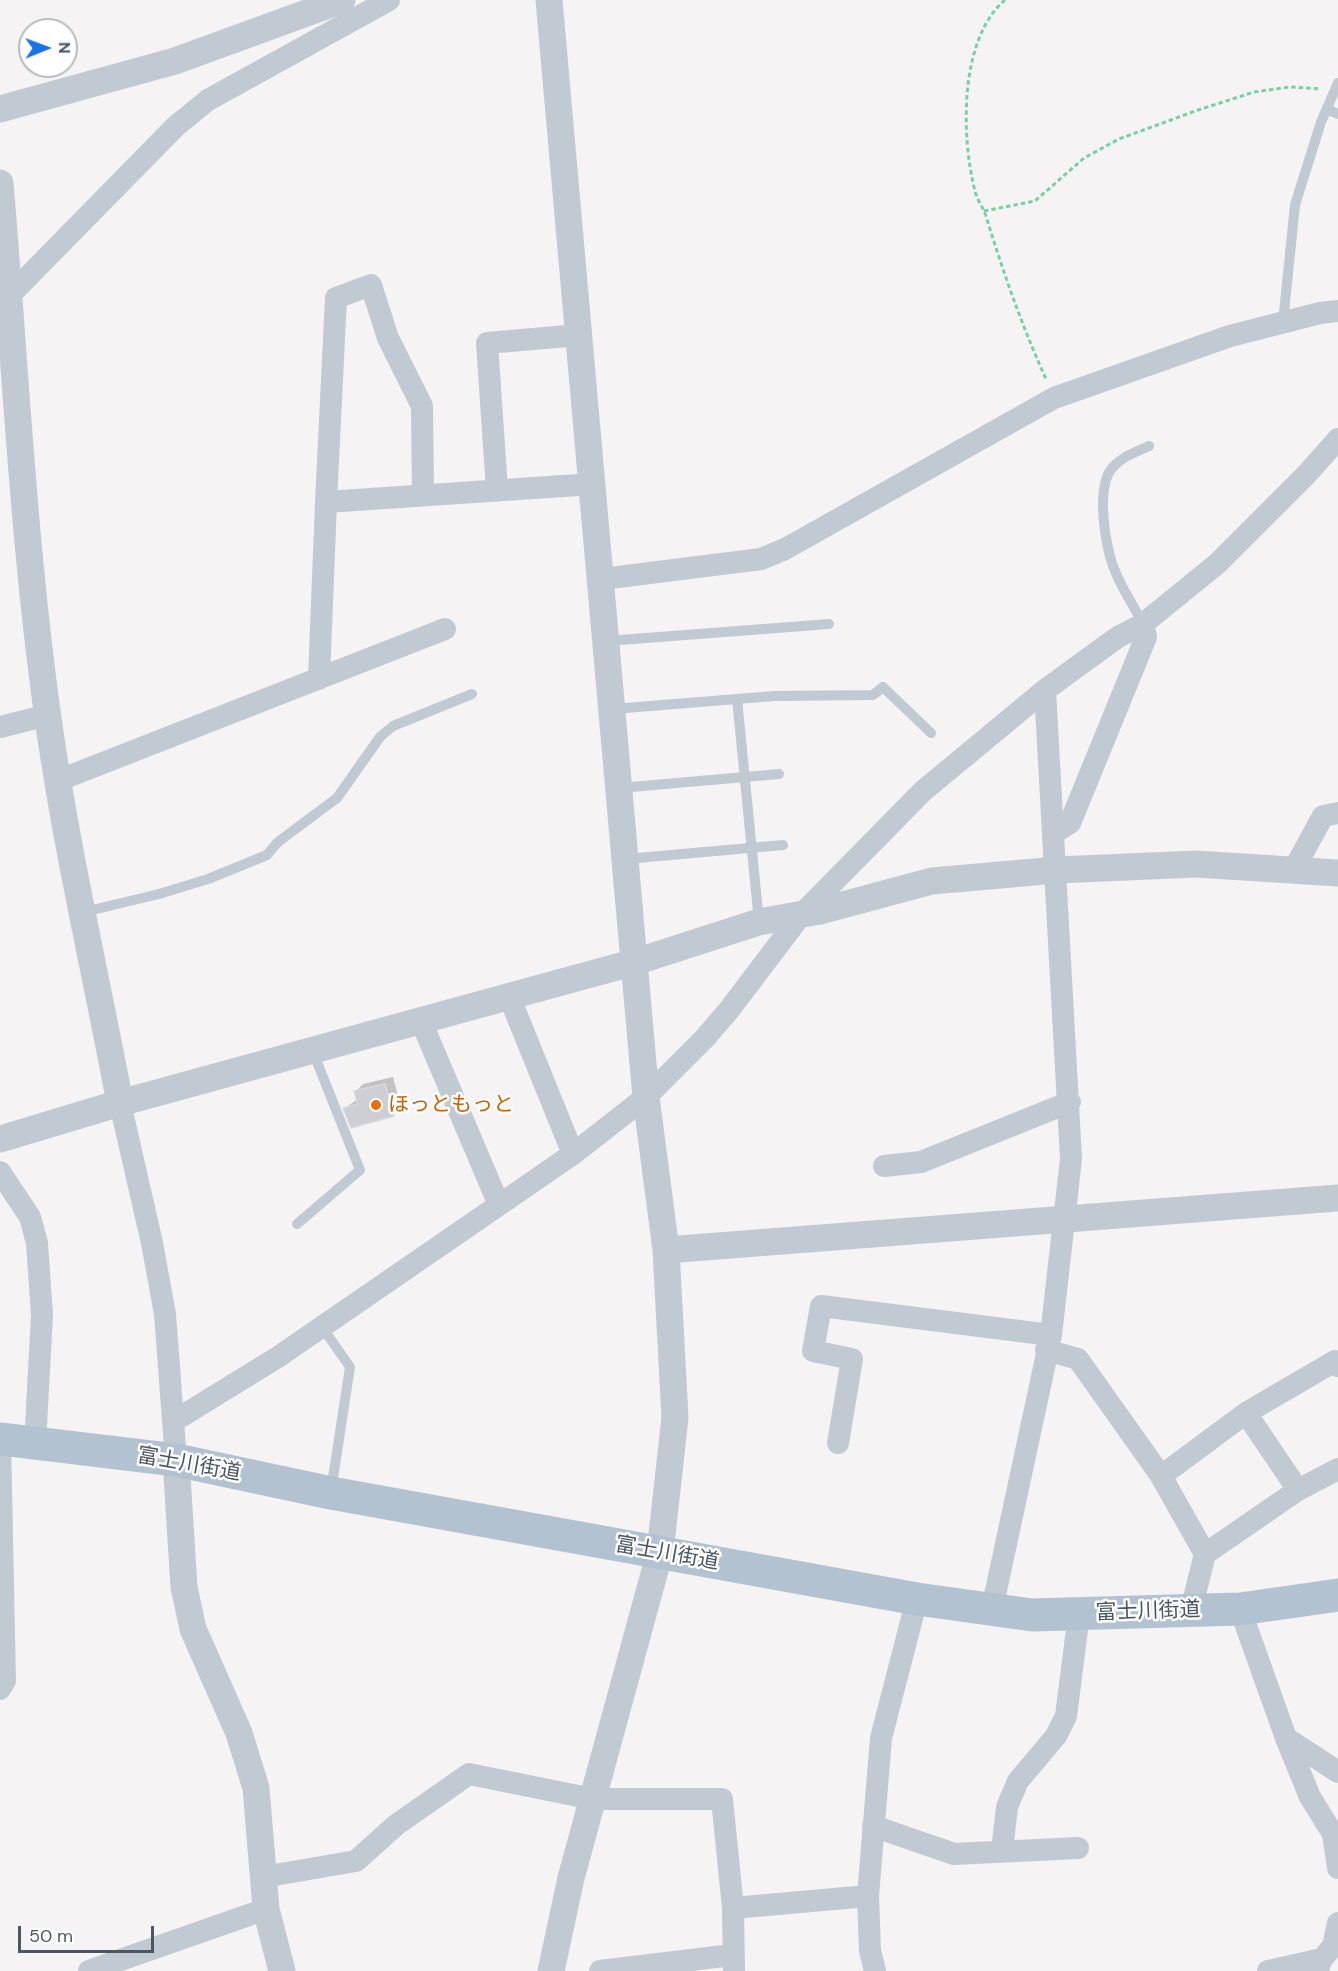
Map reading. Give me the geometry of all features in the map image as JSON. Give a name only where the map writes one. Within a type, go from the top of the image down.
[{"type":"main road","name":"富士川街道","points":[[0,1439],[176,1460],[331,1493],[917,1599],[1032,1615],[1240,1609],[1338,1595]]},
{"type":"street","points":[[0,109],[175,62],[342,0]]},
{"type":"street","points":[[9,296],[176,126],[208,100],[389,0]]},
{"type":"street","points":[[549,0],[646,1097],[666,1250],[675,1418],[660,1552],[570,1878],[550,1971]]},
{"type":"street","points":[[0,183],[25,531],[48,715],[57,781],[120,1103],[152,1243],[165,1314],[184,1587],[193,1629],[239,1733],[256,1788],[266,1909],[282,1971]]},
{"type":"street","points":[[319,679],[336,298],[371,285],[388,338],[422,406],[423,495]]},
{"type":"street","points":[[602,579],[761,559],[785,549],[1054,398],[1230,336],[1320,313],[1338,311]]},
{"type":"street","points":[[497,490],[488,344],[579,335]]},
{"type":"street","points":[[174,1421],[322,1327],[500,1205],[573,1154],[646,1097],[704,1039],[729,1010],[801,915],[923,791],[1046,690],[1118,637],[1143,624],[1218,563],[1306,475],[1338,439]]},
{"type":"street","points":[[326,502],[593,484]]},
{"type":"street","points":[[1054,833],[1070,823],[1146,637],[1143,624]]},
{"type":"street","points":[[57,781],[445,629]]},
{"type":"street","points":[[992,1610],[1048,1343],[1071,1159],[1070,1102],[1046,690]]},
{"type":"street","points":[[0,727],[48,715]]},
{"type":"street","points":[[1294,869],[1323,816],[1338,813]]},
{"type":"street","points":[[0,1139],[120,1103],[313,1052],[634,962],[759,922],[801,915],[932,881],[1056,870],[1196,864],[1338,873]]},
{"type":"street","points":[[509,996],[573,1154]]},
{"type":"street","points":[[422,1021],[500,1205]]},
{"type":"street","points":[[884,1166],[921,1162],[1070,1102]]},
{"type":"street","points":[[0,1172],[30,1217],[37,1243],[42,1315],[35,1444]]},
{"type":"street","points":[[666,1250],[1338,1198]]},
{"type":"street","points":[[838,1443],[852,1359],[813,1351],[821,1306],[1048,1343],[1078,1359],[1161,1476],[1205,1554]]},
{"type":"street","points":[[1161,1476],[1246,1413],[1335,1361],[1338,1366]]},
{"type":"street","points":[[1246,1413],[1298,1490]]},
{"type":"street","points":[[0,1439],[2,1652],[5,1681],[0,1689]]},
{"type":"street","points":[[1191,1610],[1205,1554],[1298,1490],[1338,1469]]},
{"type":"street","points":[[875,1971],[870,1952],[868,1896],[881,1738],[917,1599]]},
{"type":"street","points":[[1240,1609],[1286,1738],[1311,1797],[1333,1834],[1338,1868]]},
{"type":"street","points":[[1002,1851],[1007,1807],[1018,1781],[1056,1736],[1066,1716],[1079,1614]]},
{"type":"street","points":[[1286,1738],[1338,1772]]},
{"type":"street","points":[[263,1877],[356,1861],[396,1825],[469,1774],[592,1799],[722,1799],[732,1908],[733,1963],[600,1971]]},
{"type":"street","points":[[873,1826],[954,1854],[1078,1848]]},
{"type":"street","points":[[732,1908],[868,1896]]},
{"type":"street","points":[[89,1971],[266,1909]]},
{"type":"street","points":[[1268,1971],[1327,1956],[1338,1923]]},
{"type":"lane","points":[[1283,322],[1295,205],[1327,109],[1337,87]]},
{"type":"lane","points":[[1327,109],[1338,114]]},
{"type":"lane","points":[[1143,624],[1114,570],[1104,526],[1104,487],[1111,469],[1125,457],[1149,446]]},
{"type":"lane","points":[[607,641],[829,624]]},
{"type":"lane","points":[[613,710],[774,696],[873,696],[883,687],[931,734]]},
{"type":"lane","points":[[84,912],[159,894],[208,879],[267,855],[278,842],[337,798],[380,737],[393,726],[472,694]]},
{"type":"lane","points":[[737,699],[759,922]]},
{"type":"lane","points":[[620,788],[779,774]]},
{"type":"lane","points":[[626,859],[783,845]]},
{"type":"lane","points":[[297,1224],[360,1170],[313,1052]]},
{"type":"lane","points":[[322,1327],[350,1367],[331,1493]]},
{"type":"path","points":[[1005,0],[998,6],[976,44],[968,81],[967,125],[970,170],[975,194],[984,211],[1006,282],[1054,398]]},
{"type":"path","points":[[984,211],[1035,201],[1084,158],[1119,139],[1198,110],[1254,92],[1290,87],[1337,87]]},
{"type":"building","points":[[385,1084],[394,1116],[351,1128],[343,1108],[358,1104],[354,1091]]},
{"type":"place","name":"ほっともっと","points":[[376,1105]]}]
